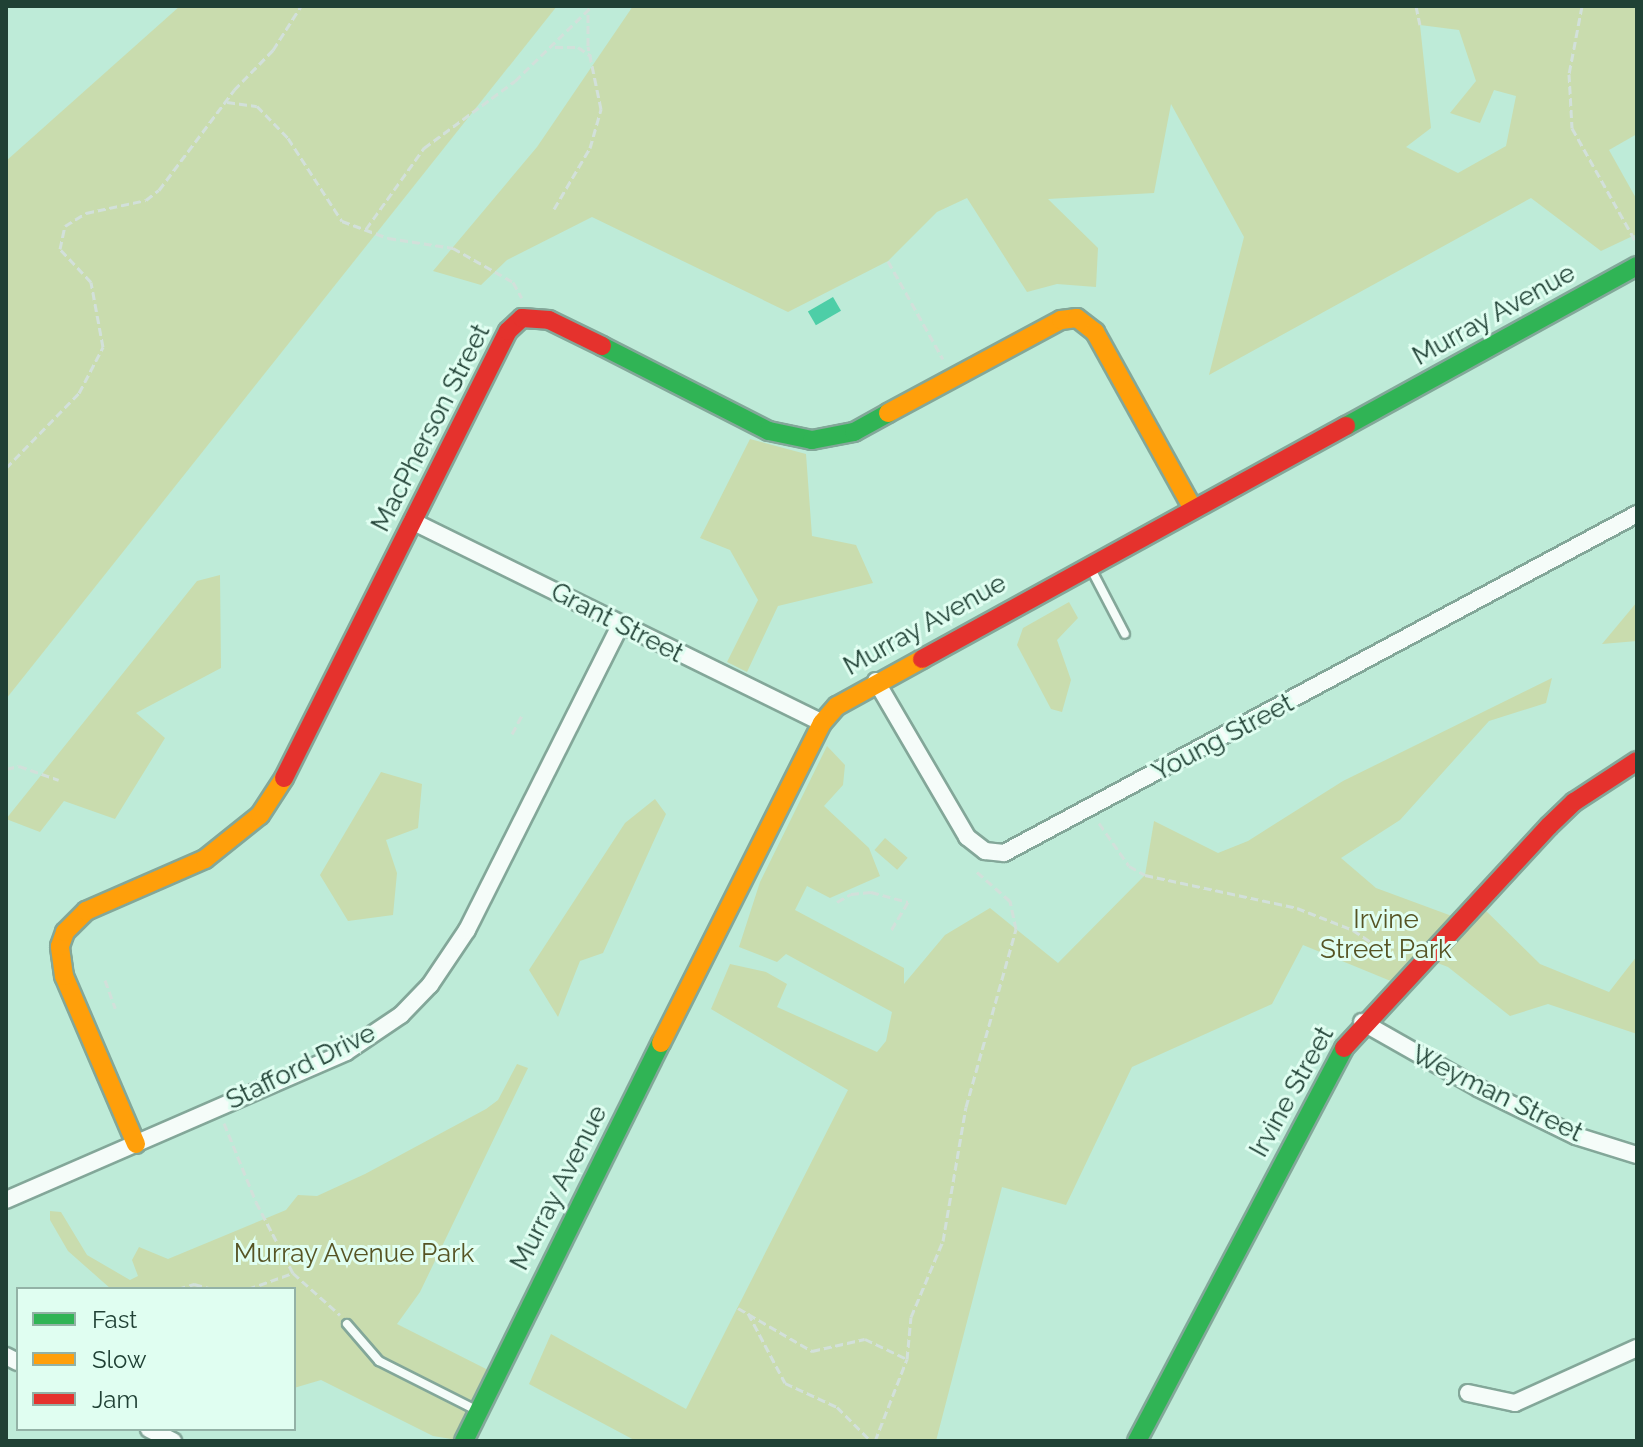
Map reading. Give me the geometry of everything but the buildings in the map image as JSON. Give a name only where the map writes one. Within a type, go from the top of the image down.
[{"type":"street","name":"Murray Avenue","points":[[464,1441],[822,723],[837,706],[876,681],[1637,266]]},
{"type":"street","name":"MacPherson Street","points":[[136,1144],[64,976],[60,946],[65,932],[86,911],[205,859],[260,815],[282,782],[508,331],[531,316],[791,438],[833,439],[854,432],[1061,320],[1084,321],[1095,332],[1193,509]]},
{"type":"street","name":"Young Street","points":[[876,681],[967,837],[985,851],[1004,853],[1637,514]]},
{"type":"street","name":"Grant Street","points":[[412,521],[822,723]]},
{"type":"street","name":"Stafford Drive","points":[[6,1200],[346,1052],[401,1015],[430,985],[467,930],[621,624]]},
{"type":"street","name":"Irvine Street","points":[[1137,1441],[1340,1052],[1362,1022],[1574,802],[1637,761]]},
{"type":"street","name":"Weyman Street","points":[[1362,1022],[1492,1095],[1576,1136],[1637,1155]]},
{"type":"street","points":[[1468,1393],[1515,1403],[1637,1348]]},
{"type":"street","points":[[153,1431],[173,1441]]},
{"type":"lane","points":[[1088,565],[1125,634]]},
{"type":"lane","points":[[347,1324],[379,1361],[478,1411]]},
{"type":"path","points":[[6,468],[79,393],[103,347],[91,282],[60,249],[65,226],[86,213],[146,200],[159,190],[226,102],[273,50],[301,6]]},
{"type":"path","points":[[366,230],[424,148],[551,48],[588,14],[592,6]]},
{"type":"path","points":[[1416,6],[1420,25]]},
{"type":"path","points":[[1582,6],[1569,74],[1572,128],[1637,244]]},
{"type":"path","points":[[554,209],[590,148],[601,109],[591,56],[588,14]]},
{"type":"path","points":[[551,48],[578,47],[591,56]]},
{"type":"path","points":[[226,102],[257,106],[288,138],[342,221],[366,230],[453,248],[513,282],[531,316]]},
{"type":"path","points":[[888,261],[953,377]]},
{"type":"path","points":[[6,709],[6,717]]},
{"type":"path","points":[[512,734],[523,713]]},
{"type":"path","points":[[6,769],[19,766],[59,780]]},
{"type":"path","points":[[1099,823],[1129,866],[1145,875],[1297,908],[1353,930],[1390,955]]},
{"type":"path","points":[[748,1313],[785,1383],[837,1407],[873,1441],[907,1359],[911,1317],[943,1241],[966,1107],[1016,929],[1010,901],[977,872]]},
{"type":"path","points":[[837,902],[851,894],[871,892],[908,902],[891,930]]},
{"type":"path","points":[[105,980],[115,1008]]},
{"type":"path","points":[[218,1108],[256,1202],[293,1273],[347,1324]]},
{"type":"path","points":[[254,1287],[293,1273]]},
{"type":"path","points":[[184,1287],[194,1284],[205,1287]]},
{"type":"path","points":[[738,1308],[812,1351],[865,1339],[907,1359]]},
{"type":"green space","points":[[180,6],[557,6],[6,699],[6,161]]},
{"type":"green space","points":[[633,6],[1637,6],[1637,134],[1609,150],[1637,200],[1637,234],[1601,251],[1531,198],[1209,375],[1244,237],[1171,104],[1154,193],[1048,199],[1098,248],[1096,287],[1057,284],[1027,292],[967,198],[937,212],[888,261],[788,312],[592,217],[507,260],[481,285],[433,271],[537,147]],"holes":[[[1420,25],[1459,30],[1476,81],[1450,113],[1480,123],[1494,90],[1516,96],[1506,146],[1458,173],[1406,147],[1431,128]]]},
{"type":"green space","points":[[750,439],[806,454],[812,536],[856,545],[873,583],[778,606],[747,672],[727,662],[758,600],[730,550],[700,538]]},
{"type":"green space","points":[[220,575],[221,668],[136,713],[165,738],[115,819],[64,801],[40,832],[6,819],[197,581]]},
{"type":"green space","points":[[1069,602],[1078,618],[1057,640],[1071,680],[1062,712],[1051,709],[1017,645],[1023,628]]},
{"type":"green space","points":[[1637,602],[1637,641],[1602,644]]},
{"type":"green space","name":"Irvine Street Park","points":[[1552,678],[1546,703],[1489,721],[1400,820],[1341,858],[1376,888],[1460,919],[1477,902],[1540,964],[1609,992],[1637,956],[1637,1034],[1548,1004],[1510,1016],[1448,967],[1424,958],[1398,984],[1303,945],[1272,1004],[1132,1067],[1066,1205],[1002,1187],[936,1441],[636,1441],[529,1384],[551,1334],[686,1409],[848,1090],[711,1009],[730,964],[766,972],[787,984],[777,1007],[877,1052],[886,1041],[892,1012],[786,954],[777,962],[739,947],[760,882],[827,746],[845,765],[843,785],[824,806],[869,848],[880,876],[830,898],[807,886],[795,910],[904,968],[904,984],[945,935],[990,908],[1058,963],[1145,875],[1154,821],[1218,853],[1248,841],[1343,781]]},
{"type":"green space","points":[[381,772],[422,784],[418,828],[386,840],[397,873],[393,915],[348,921],[320,875]]},
{"type":"green space","points":[[655,799],[666,814],[603,953],[580,961],[558,1017],[529,970],[625,823]]},
{"type":"green space","points":[[885,838],[908,858],[897,870],[875,850]]},
{"type":"green space","name":"Murray Avenue Park","points":[[517,1064],[528,1068],[420,1292],[397,1324],[496,1374],[464,1441],[433,1436],[321,1380],[296,1387],[296,1287],[109,1287],[68,1251],[50,1220],[50,1211],[61,1212],[87,1255],[130,1280],[138,1276],[132,1260],[139,1247],[168,1259],[286,1210],[298,1195],[317,1196],[365,1174],[498,1100]]},
{"type":"shaded area","points":[[833,297],[841,311],[816,325],[808,312]]},
{"type":"traffic: fast","points":[[1346,426],[1637,266]]},
{"type":"traffic: fast","points":[[602,346],[769,431],[812,440],[854,432],[888,413]]},
{"type":"traffic: fast","points":[[464,1441],[661,1043]]},
{"type":"traffic: fast","points":[[1137,1441],[1344,1048]]},
{"type":"traffic: slow","points":[[888,413],[1061,320],[1077,318],[1095,332],[1193,509]]},
{"type":"traffic: slow","points":[[661,1043],[822,723],[837,706],[922,659]]},
{"type":"traffic: slow","points":[[136,1144],[64,976],[60,946],[65,932],[86,911],[205,859],[260,815],[284,778]]},
{"type":"traffic: jam","points":[[284,778],[508,331],[522,318],[549,320],[602,346]]},
{"type":"traffic: jam","points":[[922,659],[1346,426]]},
{"type":"traffic: jam","points":[[1344,1048],[1549,826],[1574,802],[1637,761]]}]
